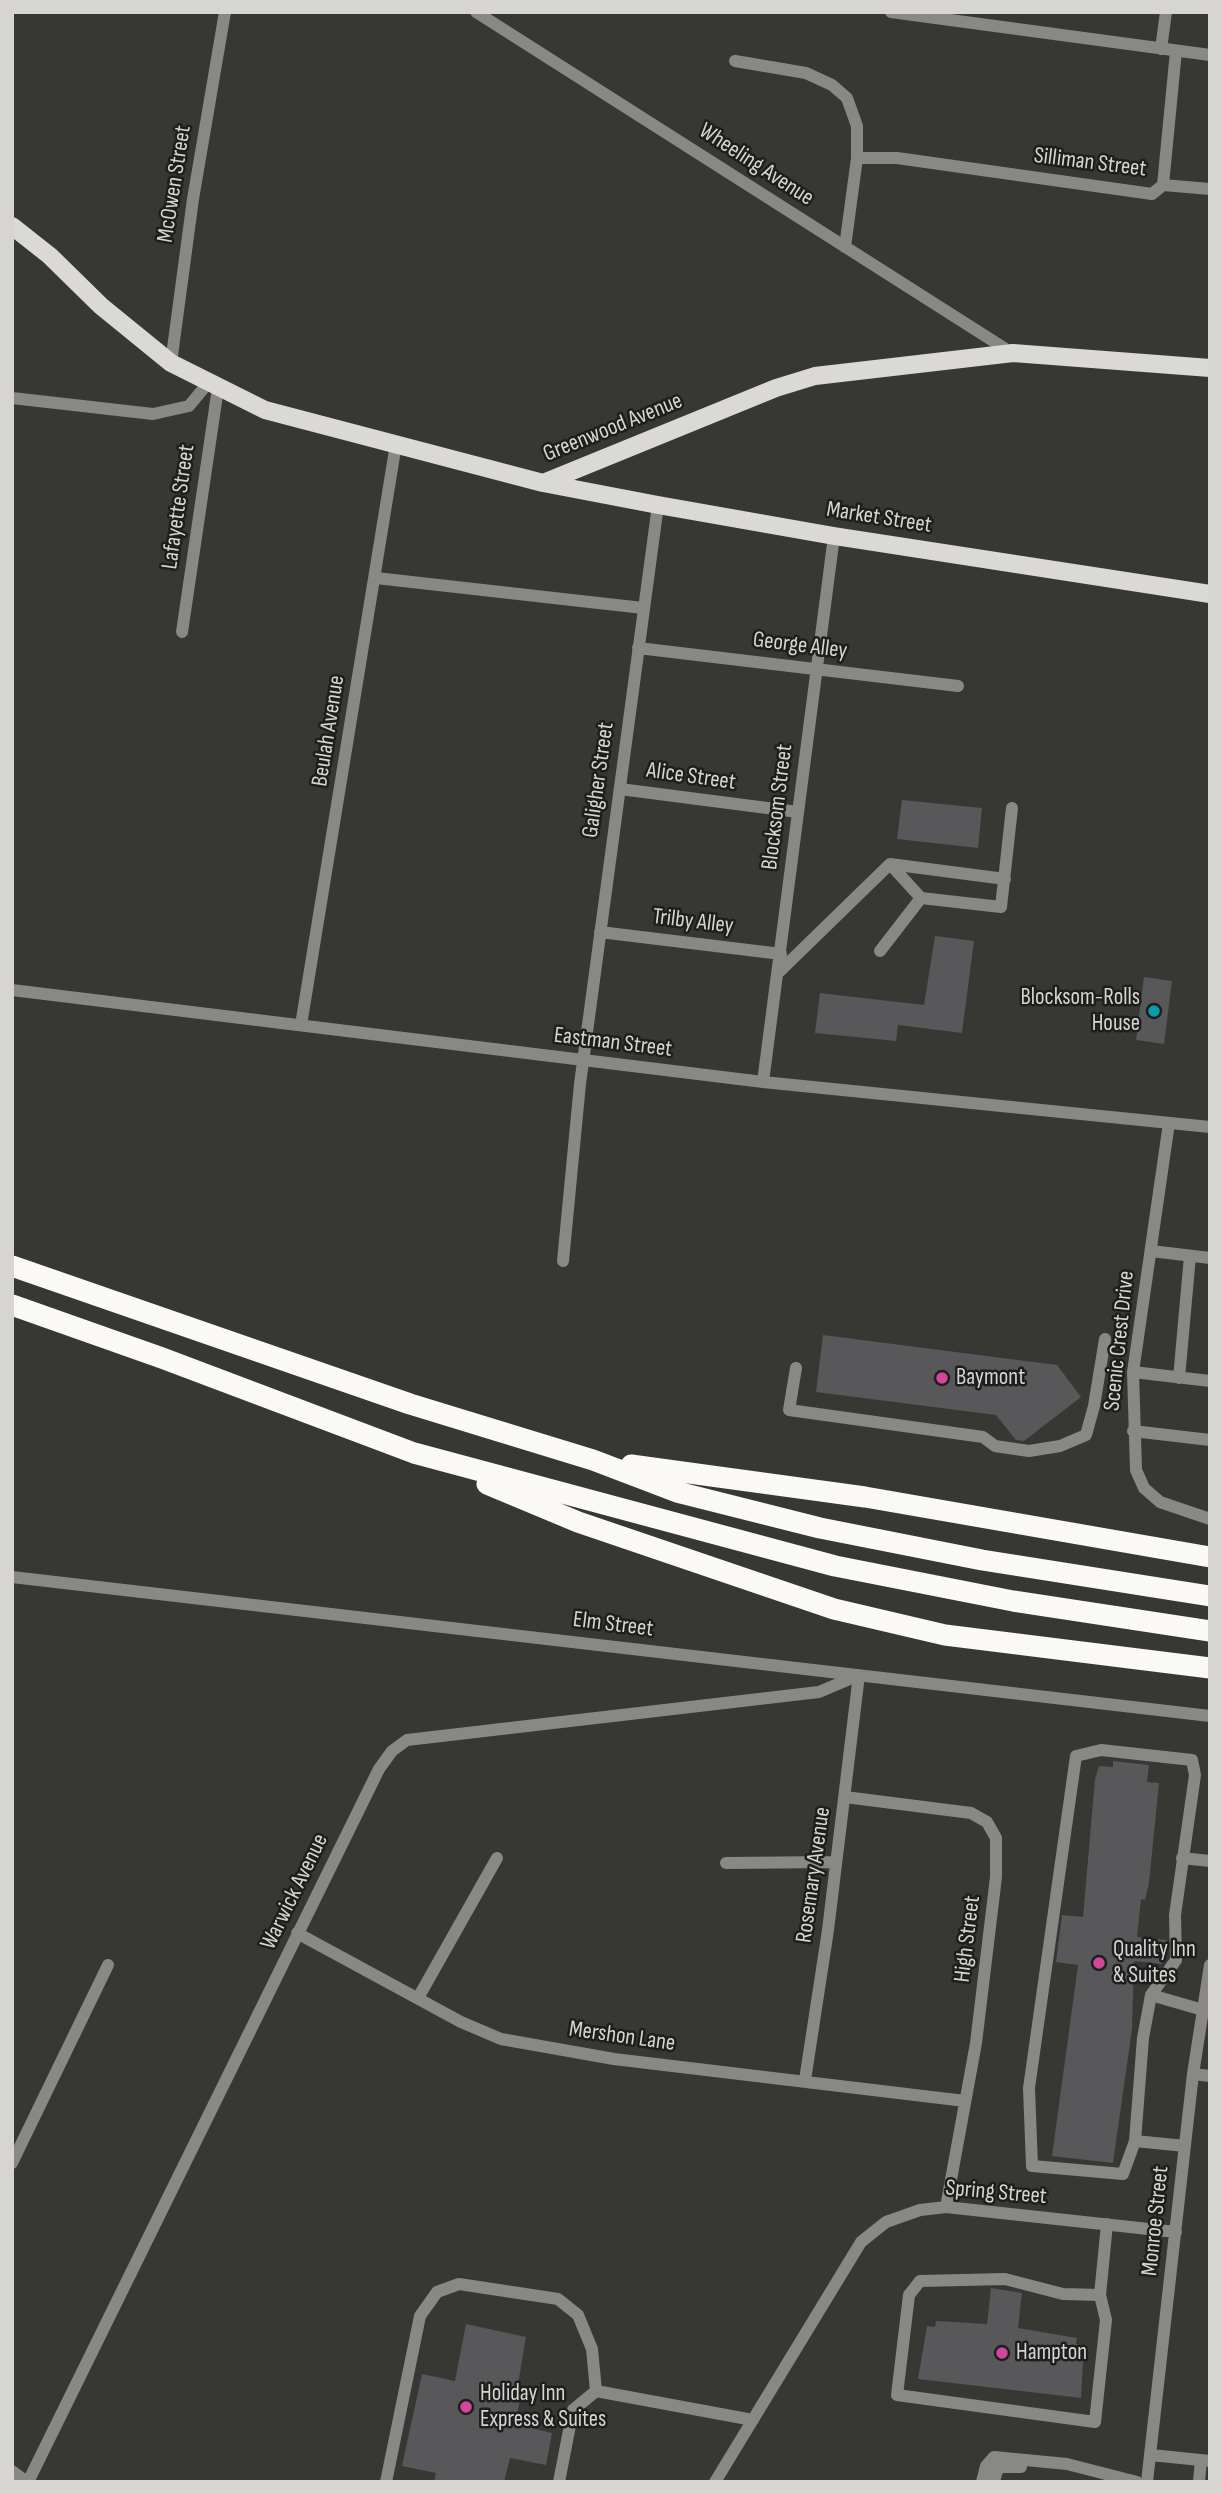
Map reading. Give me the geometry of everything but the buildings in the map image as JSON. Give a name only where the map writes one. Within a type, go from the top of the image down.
[{"type":"highway","points":[[12,1266],[410,1404],[593,1460],[677,1492],[820,1528],[982,1560],[1210,1597]]},
{"type":"highway","points":[[12,1305],[414,1453],[578,1522],[834,1609],[946,1635],[1210,1668]]},
{"type":"highway","points":[[414,1453],[835,1566],[1013,1601],[1210,1631]]},
{"type":"highway","points":[[593,1460],[865,1497],[1210,1558]]},
{"type":"main road","name":"Greenwood Avenue","points":[[12,226],[50,256],[101,306],[171,363],[213,386],[265,410],[543,483],[776,388],[815,376],[1013,353],[1210,368]]},
{"type":"main road","name":"Market Street","points":[[543,483],[834,536],[1210,594]]},
{"type":"street","name":"McOwen Street","points":[[171,363],[193,199],[225,12]]},
{"type":"street","name":"Wheeling Avenue","points":[[476,12],[1013,353]]},
{"type":"street","points":[[891,12],[1210,55]]},
{"type":"street","points":[[1161,49],[1166,12]]},
{"type":"street","points":[[1163,185],[1176,51]]},
{"type":"street","points":[[734,61],[806,73],[832,85],[847,98],[857,126],[856,158],[845,247]]},
{"type":"street","name":"Silliman Street","points":[[856,158],[897,158],[1152,194],[1163,185],[1210,189]]},
{"type":"street","points":[[12,398],[153,414],[189,406],[213,386]]},
{"type":"street","name":"Lafayette Street","points":[[182,632],[213,386]]},
{"type":"street","name":"Beulah Avenue","points":[[301,1026],[396,444]]},
{"type":"street","name":"Galigher Street","points":[[563,1261],[600,932],[658,505]]},
{"type":"street","name":"Blocksom Street","points":[[763,1082],[834,536]]},
{"type":"street","points":[[376,579],[643,608]]},
{"type":"street","name":"George Alley","points":[[638,648],[958,685]]},
{"type":"street","name":"Alice Street","points":[[620,789],[798,812]]},
{"type":"street","points":[[890,864],[921,898],[1001,907],[1012,808]]},
{"type":"street","points":[[890,864],[1005,879]]},
{"type":"street","points":[[778,974],[890,864]]},
{"type":"street","points":[[880,951],[921,898]]},
{"type":"street","name":"Trilby Alley","points":[[600,932],[781,954]]},
{"type":"street","name":"Eastman Street","points":[[12,990],[763,1082],[1210,1127]]},
{"type":"street","name":"Scenic Crest Drive","points":[[1169,1123],[1133,1372],[1136,1470],[1144,1488],[1160,1502],[1210,1519]]},
{"type":"street","points":[[1151,1251],[1210,1258]]},
{"type":"street","points":[[1179,1378],[1190,1256]]},
{"type":"street","points":[[796,1368],[789,1410],[983,1437],[995,1446],[1029,1451],[1060,1446],[1086,1435],[1094,1406],[1105,1339]]},
{"type":"street","points":[[1133,1372],[1210,1381]]},
{"type":"street","points":[[1133,1432],[1210,1440]]},
{"type":"street","name":"Elm Street","points":[[12,1577],[1210,1716]]},
{"type":"street","name":"Rosemary Avenue","points":[[805,2080],[845,1797],[859,1675]]},
{"type":"street","name":"Warwick Avenue","points":[[27,2482],[379,1769],[392,1751],[407,1740],[819,1692],[859,1675]]},
{"type":"street","points":[[1101,1750],[1192,1760],[1195,1775],[1182,1858],[1175,1914],[1176,1960],[1151,1995],[1143,2038],[1135,2141],[1123,2174],[1032,2166],[1029,2088],[1076,1756],[1101,1750]]},
{"type":"street","name":"High Street","points":[[845,1797],[971,1813],[987,1822],[996,1838],[996,1877],[976,2043],[946,2207]]},
{"type":"street","points":[[418,1998],[498,1858]]},
{"type":"street","points":[[1182,1858],[1210,1861]]},
{"type":"street","points":[[726,1863],[835,1863]]},
{"type":"street","name":"Mershon Lane","points":[[298,1933],[461,2022],[502,2039],[614,2059],[965,2101]]},
{"type":"street","points":[[12,2163],[108,1965]]},
{"type":"street","name":"Monroe Street","points":[[1147,2482],[1193,2074],[1210,1965]]},
{"type":"street","points":[[1151,1995],[1203,2010]]},
{"type":"street","points":[[1193,2074],[1210,2076]]},
{"type":"street","points":[[1135,2141],[1185,2146]]},
{"type":"street","name":"Spring Street","points":[[715,2482],[861,2242],[887,2222],[920,2210],[946,2207],[1175,2232]]},
{"type":"street","points":[[1100,2295],[1063,2294],[1005,2279],[920,2281],[909,2295],[897,2395],[1095,2422],[1106,2320],[1100,2295],[1107,2224]]},
{"type":"street","points":[[386,2482],[420,2316],[437,2292],[459,2284],[558,2299],[578,2315],[592,2349],[596,2392]]},
{"type":"street","points":[[559,2482],[573,2410],[596,2392],[753,2420]]},
{"type":"street","points":[[1150,2455],[1206,2460],[1199,2482]]},
{"type":"street","points":[[982,2482],[986,2466],[994,2457],[1067,2464],[1087,2476]]},
{"type":"street","points":[[995,2482],[997,2470],[1002,2467],[1137,2482]]},
{"type":"street","points":[[12,2471],[27,2482]]},
{"type":"place","name":"Blocksom-Rolls House","points":[[1154,1011]]},
{"type":"place","name":"Baymont","points":[[942,1378]]},
{"type":"place","name":"Quality Inn & Suites","points":[[1099,1963]]},
{"type":"place","name":"Hampton","points":[[1002,2353]]},
{"type":"place","name":"Holiday Inn Express & Suites","points":[[466,2407]]}]
